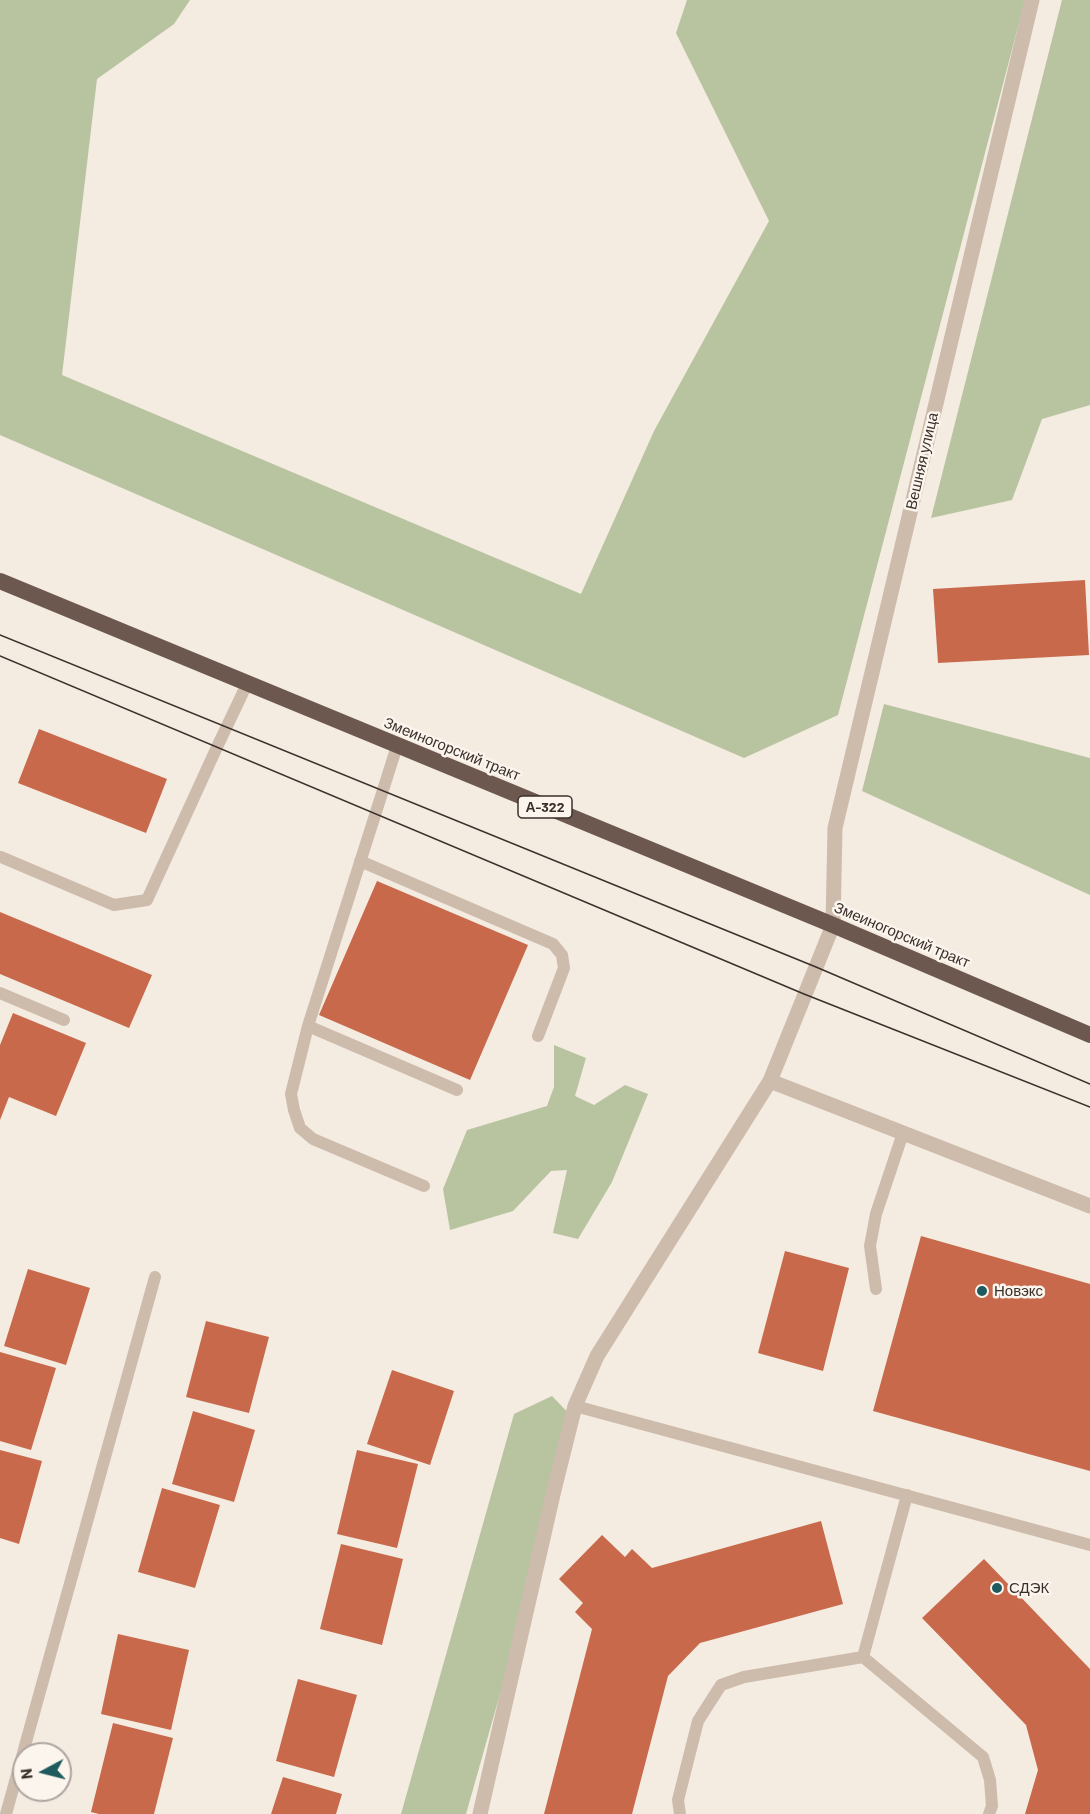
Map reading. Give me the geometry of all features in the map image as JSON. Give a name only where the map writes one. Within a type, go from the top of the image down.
[{"type":"highway","name":"Змеиногорский тракт","points":[[0,581],[833,926],[1090,1035]]},
{"type":"street","name":"Вешняя улица","points":[[833,926],[836,828],[1032,0]]},
{"type":"street","points":[[480,1814],[575,1406],[597,1356],[770,1081],[833,926]]},
{"type":"street","points":[[770,1081],[1090,1206]]},
{"type":"lane","points":[[1,857],[114,905],[147,900],[247,684]]},
{"type":"lane","points":[[397,746],[308,1026],[291,1094],[300,1128],[313,1138],[424,1186]]},
{"type":"lane","points":[[360,861],[553,944],[562,955],[564,968],[538,1036]]},
{"type":"lane","points":[[0,993],[64,1020]]},
{"type":"lane","points":[[308,1026],[457,1090]]},
{"type":"lane","points":[[876,1289],[870,1246],[876,1214],[903,1133]]},
{"type":"lane","points":[[6,1814],[155,1277]]},
{"type":"lane","points":[[575,1406],[1090,1545]]},
{"type":"lane","points":[[863,1657],[907,1495]]},
{"type":"lane","points":[[680,1814],[678,1800],[698,1721],[721,1685],[744,1677],[863,1657],[983,1757],[990,1780],[992,1806],[989,1814]]},
{"type":"green space","points":[[0,0],[190,0],[174,24],[97,79],[62,375],[581,594],[654,431],[769,221],[676,33],[687,0],[1025,0],[838,715],[744,758],[0,435]]},
{"type":"green space","points":[[1062,0],[1090,0],[1090,405],[1042,419],[1012,500],[931,518]]},
{"type":"green space","points":[[884,704],[1090,758],[1090,895],[862,791]]},
{"type":"green space","points":[[554,1045],[586,1058],[575,1096],[594,1105],[625,1085],[648,1094],[612,1182],[578,1239],[553,1233],[567,1170],[551,1171],[513,1211],[450,1230],[443,1189],[467,1130],[547,1106],[554,1087]]},
{"type":"green space","points":[[552,1396],[577,1422],[466,1814],[401,1814],[514,1414]]},
{"type":"building","points":[[1085,580],[1089,655],[938,663],[933,589]]},
{"type":"building","points":[[39,729],[167,779],[146,833],[18,783]]},
{"type":"building","points":[[377,881],[528,945],[470,1080],[319,1015]]},
{"type":"building","points":[[0,912],[152,975],[129,1028],[0,974]]},
{"type":"building","points":[[13,1013],[86,1043],[56,1116],[9,1097],[0,1120],[0,1045]]},
{"type":"building","points":[[921,1236],[1090,1284],[1090,1471],[873,1411]]},
{"type":"building","points":[[785,1251],[849,1268],[823,1371],[758,1353]]},
{"type":"building","points":[[28,1269],[90,1288],[66,1365],[4,1346]]},
{"type":"building","points":[[206,1321],[269,1337],[249,1413],[186,1397]]},
{"type":"building","points":[[0,1352],[56,1368],[31,1450],[0,1441]]},
{"type":"building","points":[[392,1370],[454,1391],[430,1465],[367,1444]]},
{"type":"building","points":[[193,1411],[255,1430],[234,1502],[172,1484]]},
{"type":"building","points":[[0,1450],[42,1461],[19,1544],[0,1538]]},
{"type":"building","points":[[357,1450],[418,1464],[397,1548],[337,1534]]},
{"type":"building","points":[[162,1488],[220,1505],[195,1588],[138,1572]]},
{"type":"building","points":[[821,1521],[843,1604],[700,1643],[668,1676],[632,1814],[544,1814],[592,1629],[575,1612],[583,1603],[559,1579],[602,1535],[625,1557],[632,1549],[652,1568]]},
{"type":"building","points":[[341,1544],[403,1559],[382,1645],[320,1629]]},
{"type":"building","points":[[984,1559],[1090,1669],[1090,1814],[1025,1814],[1038,1770],[1026,1725],[922,1618]]},
{"type":"building","points":[[118,1634],[189,1650],[171,1730],[101,1714]]},
{"type":"building","points":[[298,1679],[357,1695],[334,1777],[276,1761]]},
{"type":"building","points":[[113,1723],[173,1738],[154,1814],[91,1812]]},
{"type":"building","points":[[283,1777],[342,1794],[336,1814],[271,1814]]},
{"type":"tram line","points":[[0,635],[816,967],[1090,1084]]},
{"type":"tram line","points":[[0,656],[804,994],[1090,1107]]},
{"type":"place","name":"Новэкс","points":[[982,1291]]},
{"type":"place","name":"СДЭК","points":[[997,1588]]}]
